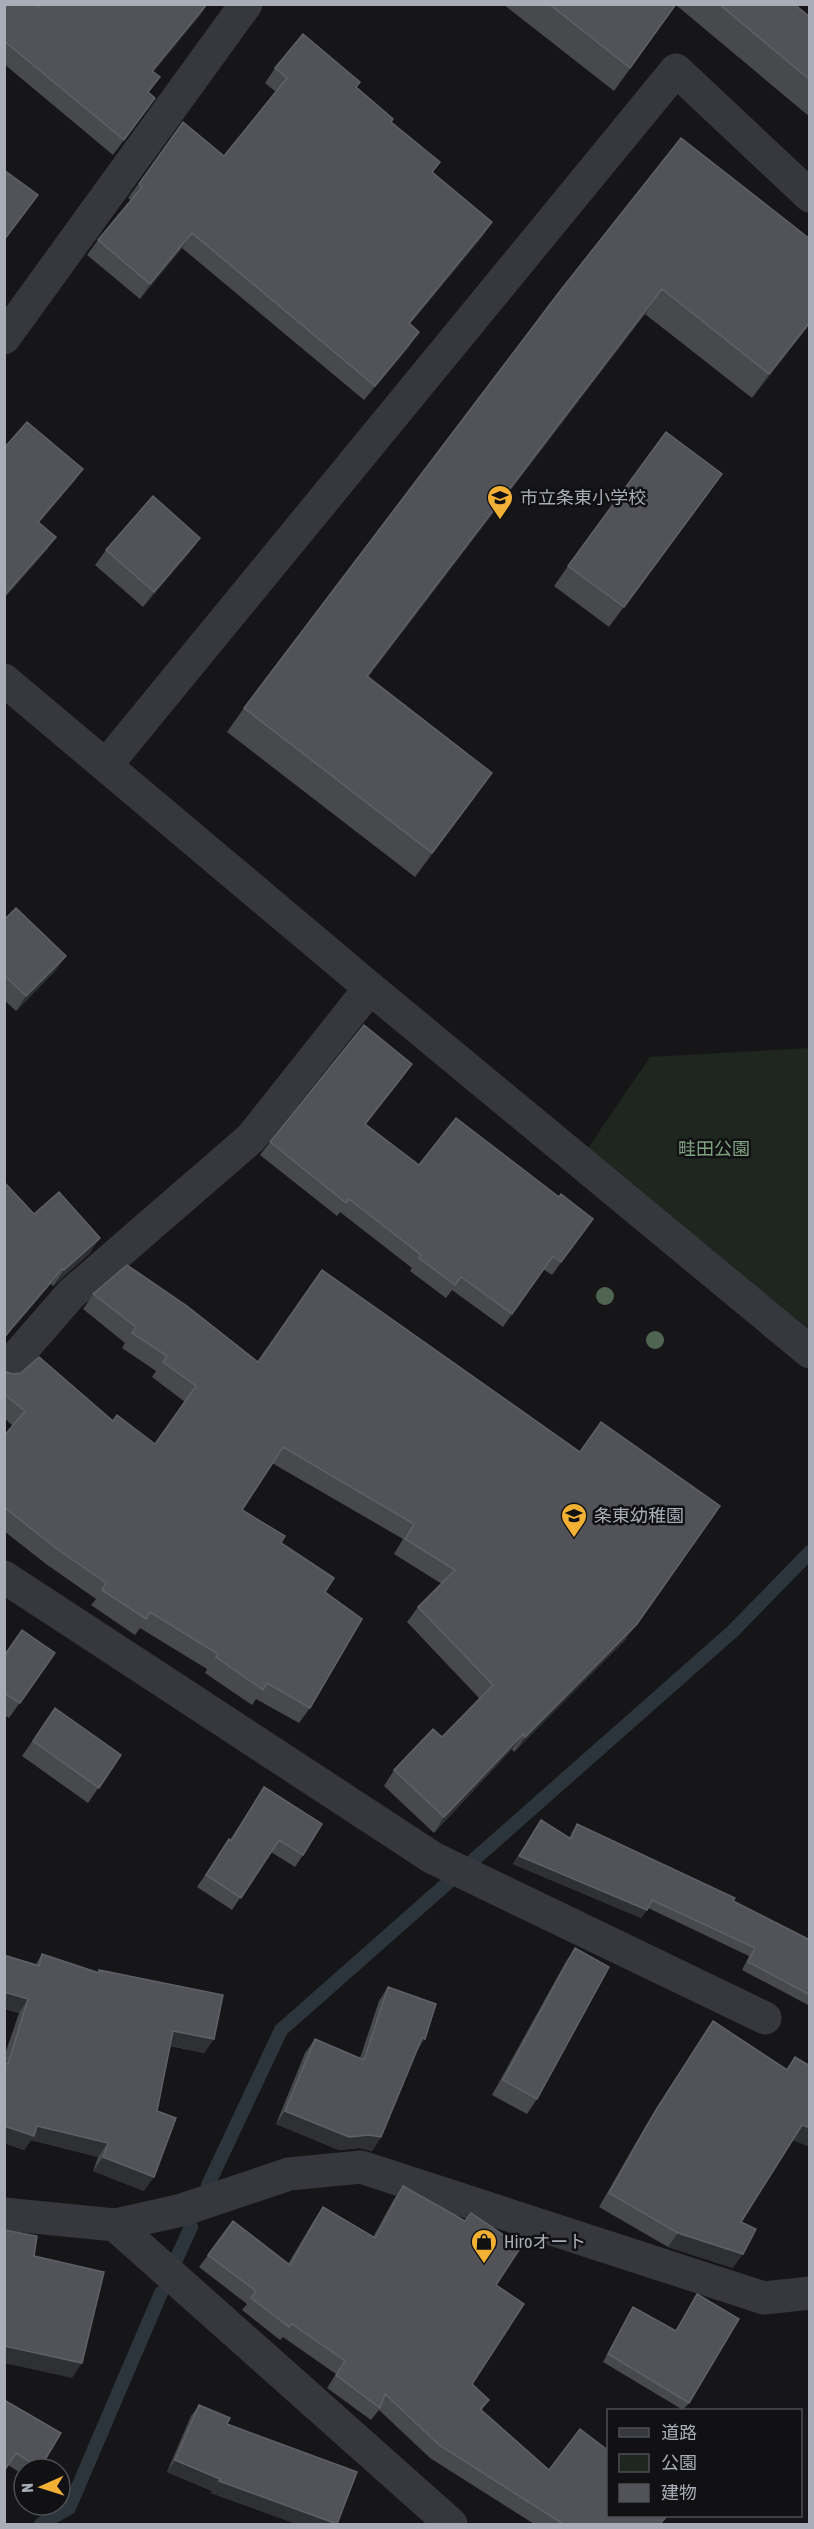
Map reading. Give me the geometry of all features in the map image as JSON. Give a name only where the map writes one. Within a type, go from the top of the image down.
[{"type":"street","points":[[4,338],[246,4]]},
{"type":"street","points":[[107,765],[676,70],[810,195]]},
{"type":"street","points":[[4,680],[370,988],[810,1352]]},
{"type":"street","points":[[4,1371],[71,1293],[251,1138],[370,988]]},
{"type":"street","points":[[4,1577],[433,1858],[765,2018]]},
{"type":"street","points":[[4,2214],[115,2225],[182,2210],[289,2174],[361,2167],[764,2298],[810,2293]]},
{"type":"street","points":[[115,2225],[451,2524]]},
{"type":"green space","name":"畦田公園","points":[[809,1048],[809,1352],[579,1161],[650,1057]]},
{"type":"building","points":[[4,4],[35,4],[38,7],[40,4],[207,4],[152,71],[160,77],[148,92],[155,98],[124,140],[4,41]]},
{"type":"building","points":[[549,4],[676,4],[630,68]]},
{"type":"building","points":[[719,4],[794,4],[810,17],[810,80]]},
{"type":"building","points":[[303,34],[360,82],[356,87],[393,119],[391,122],[440,162],[432,172],[492,222],[409,323],[419,332],[375,386],[192,233],[150,284],[98,240],[142,187],[139,184],[183,122],[224,156],[287,78],[275,68]]},
{"type":"building","points":[[681,138],[810,239],[810,322],[769,374],[662,289],[367,676],[492,773],[432,853],[244,708],[560,291]]},
{"type":"building","points":[[4,170],[38,195],[4,240]]},
{"type":"building","points":[[27,422],[83,469],[38,522],[56,537],[4,596],[4,448]]},
{"type":"building","points":[[666,432],[722,474],[624,607],[568,566]]},
{"type":"building","points":[[153,496],[200,538],[154,592],[106,550]]},
{"type":"building","points":[[16,908],[66,956],[26,996],[4,975],[4,920]]},
{"type":"building","points":[[364,1025],[412,1064],[365,1124],[419,1165],[456,1118],[559,1197],[561,1194],[593,1219],[561,1262],[553,1256],[512,1314],[461,1277],[455,1285],[419,1258],[421,1255],[349,1199],[346,1203],[270,1142]]},
{"type":"building","points":[[4,1182],[34,1214],[59,1192],[100,1238],[64,1270],[62,1269],[4,1338]]},
{"type":"building","points":[[127,1265],[187,1306],[258,1362],[322,1270],[580,1452],[601,1422],[720,1506],[637,1624],[525,1737],[523,1734],[444,1817],[394,1770],[433,1729],[442,1737],[493,1685],[418,1607],[455,1570],[405,1539],[414,1524],[283,1447],[242,1510],[285,1536],[281,1543],[334,1578],[325,1592],[362,1619],[310,1708],[267,1683],[263,1690],[216,1657],[218,1654],[150,1612],[146,1619],[102,1590],[106,1583],[57,1549],[4,1507],[4,1436],[25,1411],[4,1394],[4,1371],[12,1374],[21,1373],[39,1357],[113,1421],[117,1415],[155,1444],[196,1386],[163,1362],[167,1356],[132,1333],[136,1327],[93,1294]]},
{"type":"building","points":[[22,1630],[55,1653],[20,1703],[4,1693],[4,1656]]},
{"type":"building","points":[[55,1708],[121,1755],[99,1788],[33,1741]]},
{"type":"building","points":[[264,1787],[322,1824],[303,1855],[279,1840],[241,1898],[206,1875],[229,1839],[231,1841]]},
{"type":"building","points":[[541,1820],[571,1839],[577,1824],[735,1898],[733,1901],[810,1940],[810,1995],[748,1962],[755,1948],[652,1900],[647,1910],[519,1856]]},
{"type":"building","points":[[575,1948],[609,1967],[537,2099],[503,2080]]},
{"type":"building","points":[[42,1954],[99,1973],[99,1970],[223,1995],[214,2039],[173,2031],[157,2111],[176,2118],[154,2177],[103,2157],[108,2143],[37,2126],[34,2136],[4,2126],[4,2063],[8,2064],[28,1999],[4,1992],[4,1955],[39,1966]]},
{"type":"building","points":[[388,1987],[436,2004],[425,2039],[422,2038],[381,2137],[369,2135],[349,2137],[285,2111],[315,2039],[364,2060]]},
{"type":"building","points":[[713,2021],[787,2070],[795,2057],[810,2066],[810,2128],[802,2125],[741,2222],[756,2229],[743,2254],[678,2233],[609,2193],[656,2110]]},
{"type":"building","points":[[403,2186],[465,2221],[471,2213],[521,2247],[496,2285],[524,2304],[472,2384],[489,2400],[480,2409],[549,2470],[580,2429],[607,2449],[607,2517],[666,2517],[660,2524],[563,2524],[439,2445],[385,2394],[380,2408],[336,2375],[345,2361],[292,2324],[289,2327],[251,2298],[256,2291],[208,2255],[233,2221],[290,2265],[323,2207],[375,2238]]},
{"type":"building","points":[[4,2230],[37,2236],[34,2256],[104,2272],[82,2363],[4,2346]]},
{"type":"building","points":[[697,2294],[739,2319],[689,2403],[608,2354],[633,2307],[676,2331]]},
{"type":"building","points":[[4,2400],[61,2433],[47,2457],[22,2457],[16,2453],[4,2471]]},
{"type":"building","points":[[199,2405],[230,2418],[227,2424],[357,2472],[337,2524],[219,2481],[220,2479],[175,2460]]},
{"type":"waterway","points":[[208,2185],[281,2030],[733,1631],[810,1552]]},
{"type":"waterway","points":[[174,2264],[191,2227]]},
{"type":"waterway","points":[[41,2524],[69,2508],[161,2293]]},
{"type":"place","name":"市立条東小学校","points":[[500,521]]},
{"type":"place","name":"条東幼稚園","points":[[574,1539]]},
{"type":"place","name":"Hiroオート","points":[[484,2265]]}]
